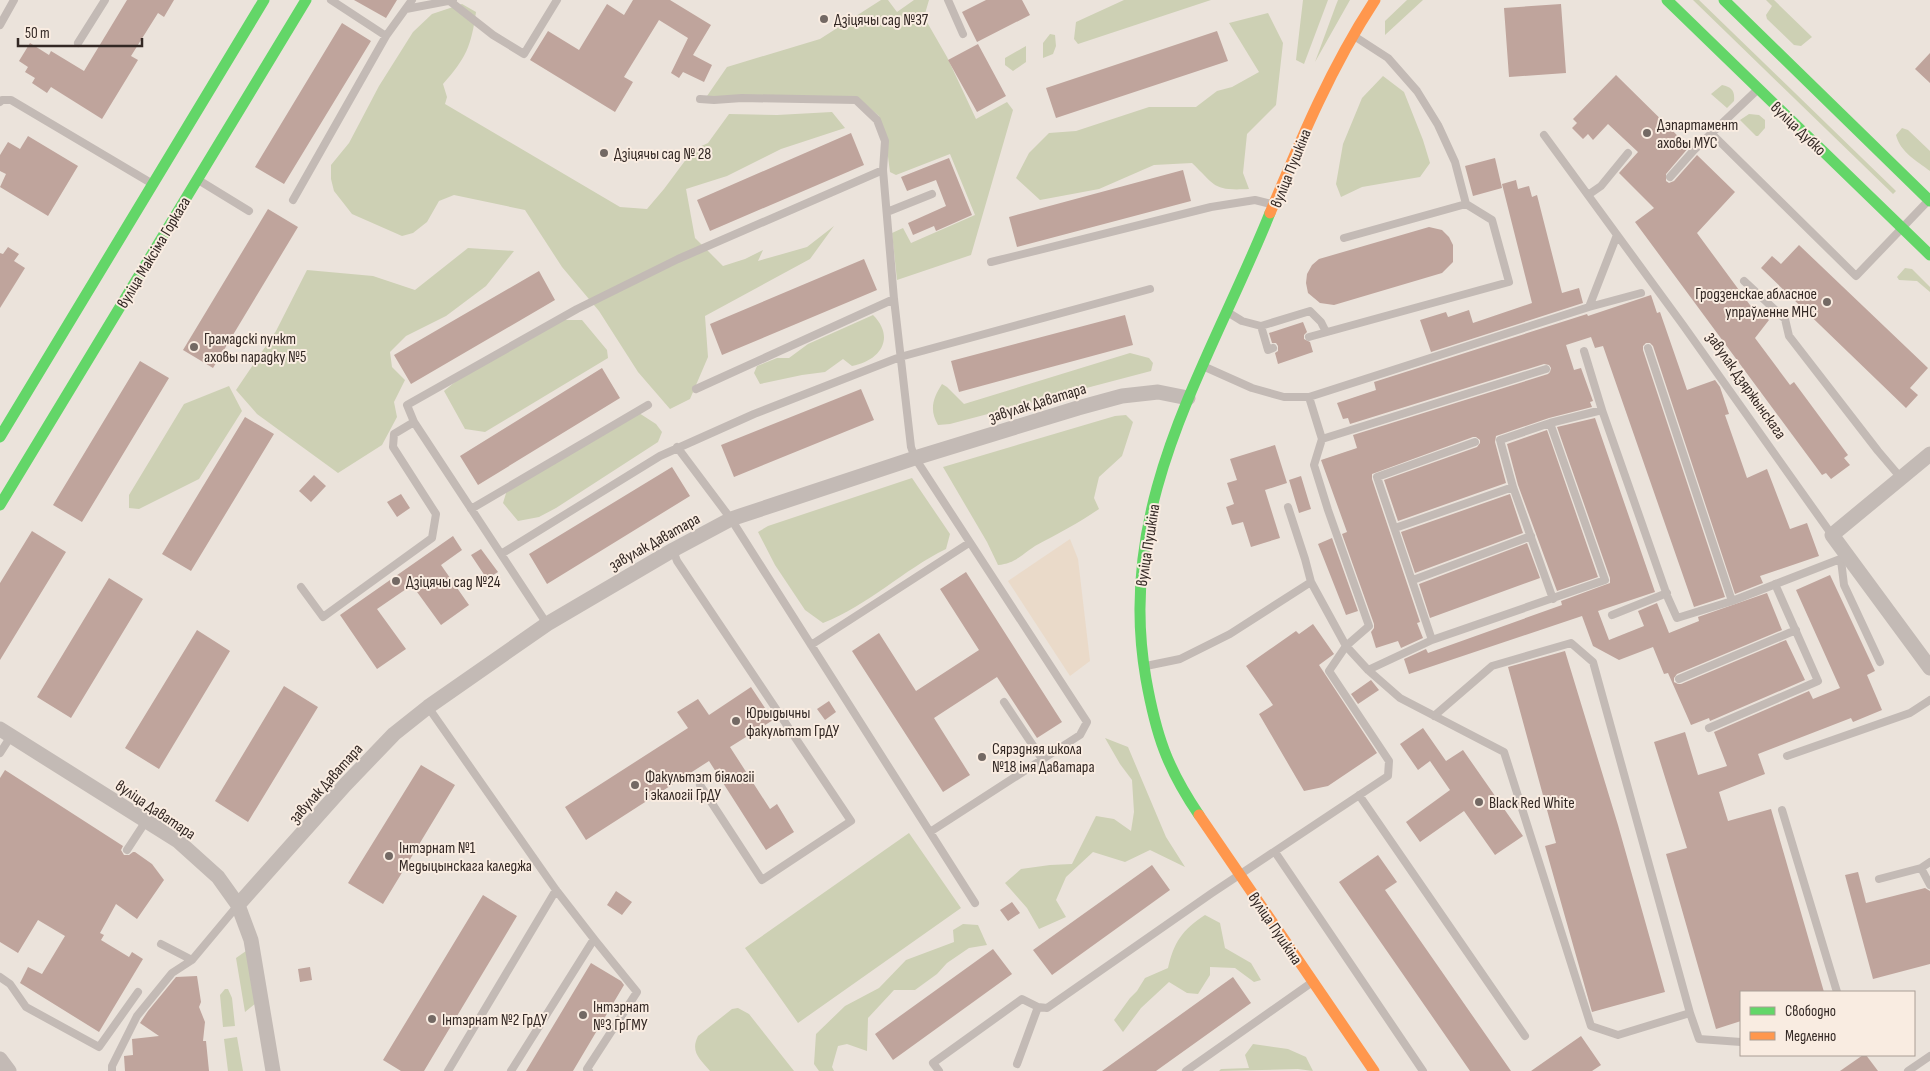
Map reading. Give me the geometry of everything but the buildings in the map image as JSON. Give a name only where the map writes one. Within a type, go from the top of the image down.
[{"type":"main road","points":[[0,437],[264,0]]},
{"type":"main road","name":"вуліца Максіма Горкага","points":[[0,505],[306,0]]},
{"type":"main road","name":"вуліца Пушкіна","points":[[1374,1071],[1312,983],[1183,790],[1164,754],[1154,717],[1144,666],[1138,621],[1139,573],[1150,511],[1171,441],[1188,398],[1275,206],[1309,120],[1332,70],[1375,0]]},
{"type":"main road","name":"вуліца Дубко","points":[[1667,0],[1930,256]]},
{"type":"main road","points":[[1724,0],[1929,201]]},
{"type":"street","name":"завулак Даватара","points":[[238,905],[345,785],[394,734],[428,707],[547,624],[673,550],[731,519],[915,458],[1122,396],[1158,392],[1188,398]]},
{"type":"street","points":[[1832,535],[1930,454]]},
{"type":"street","name":"завулак Дзяржынскага","points":[[1832,535],[1845,558],[1930,668]]},
{"type":"street","name":"вуліца Даватара","points":[[6,733],[178,841],[218,876],[238,905],[251,940],[273,1071]]},
{"type":"street","points":[[0,1059],[9,1071]]},
{"type":"lane","points":[[0,25],[14,0]]},
{"type":"lane","points":[[78,43],[106,0]]},
{"type":"lane","points":[[331,0],[386,36]]},
{"type":"lane","points":[[293,200],[386,36],[412,0]]},
{"type":"lane","points":[[406,9],[452,1],[493,35],[524,54],[557,0]]},
{"type":"lane","points":[[948,0],[963,34]]},
{"type":"lane","points":[[1309,337],[1509,282],[1492,220],[1466,204],[1454,162],[1438,125],[1417,91],[1388,58],[1352,35]]},
{"type":"lane","points":[[1670,177],[1694,150],[1759,89]]},
{"type":"lane","points":[[0,93],[153,184]]},
{"type":"lane","points":[[700,99],[856,100],[877,120],[885,142],[882,170],[900,358],[911,447],[915,458],[969,543],[1087,722],[1080,735],[930,832]]},
{"type":"lane","points":[[0,102],[2,100],[11,100]]},
{"type":"lane","points":[[1712,134],[1856,276],[1929,201]]},
{"type":"lane","name":"завулак Дзяржынскага","points":[[1544,135],[1832,535]]},
{"type":"lane","points":[[1588,195],[1601,186],[1628,153]]},
{"type":"lane","points":[[547,624],[414,422],[407,405],[577,309],[678,259],[882,170]]},
{"type":"lane","points":[[197,180],[249,211]]},
{"type":"lane","points":[[887,212],[932,194]]},
{"type":"lane","points":[[991,262],[1211,207],[1255,200],[1275,206]]},
{"type":"lane","points":[[1344,238],[1466,204]]},
{"type":"lane","points":[[1589,307],[1617,235]]},
{"type":"lane","points":[[1744,281],[1785,318],[1789,336],[1901,478]]},
{"type":"lane","points":[[501,554],[677,447],[754,414],[900,358],[1150,289]]},
{"type":"lane","points":[[1203,366],[1252,388],[1284,397],[1309,397],[1589,307],[1641,293]]},
{"type":"lane","points":[[696,389],[894,299]]},
{"type":"lane","points":[[1228,312],[1242,321],[1261,326],[1310,311],[1321,322],[1326,332]]},
{"type":"lane","points":[[1261,326],[1268,350],[1273,348]]},
{"type":"lane","points":[[1648,348],[1732,601]]},
{"type":"lane","points":[[1584,351],[1602,410],[1677,618],[1732,601],[1845,558],[1844,585],[1880,662]]},
{"type":"lane","points":[[1322,439],[1546,369]]},
{"type":"lane","points":[[939,1071],[933,1063],[1022,999],[1038,1007],[1047,1008],[1388,776],[1389,761],[1329,671],[1346,646],[1369,626],[1314,465],[1322,439],[1309,397]]},
{"type":"lane","points":[[471,509],[648,405]]},
{"type":"lane","points":[[1553,599],[1513,487],[1500,440],[1550,423],[1602,410]]},
{"type":"lane","points":[[301,587],[323,617],[432,538],[436,514],[393,447],[394,434],[414,422]]},
{"type":"lane","points":[[1368,670],[1432,640],[1605,580],[1550,423]]},
{"type":"lane","points":[[1432,640],[1377,477],[1475,442]]},
{"type":"lane","points":[[677,447],[731,519],[975,903]]},
{"type":"lane","points":[[1395,528],[1513,487]]},
{"type":"lane","points":[[1288,507],[1311,582],[1346,646],[1368,670],[1400,698],[1504,752],[1591,1026],[1618,1035],[1690,1012]]},
{"type":"lane","points":[[1412,580],[1531,536]]},
{"type":"lane","points":[[810,645],[969,543]]},
{"type":"lane","points":[[673,550],[677,561],[851,821],[762,880],[700,785]]},
{"type":"lane","points":[[1144,666],[1180,659],[1230,634],[1311,582]]},
{"type":"lane","points":[[1709,728],[1818,681],[1775,584]]},
{"type":"lane","points":[[1612,615],[1667,593]]},
{"type":"lane","points":[[1679,679],[1796,630]]},
{"type":"lane","points":[[1434,716],[1492,666],[1571,643],[1593,662],[1699,1039],[1740,1042]]},
{"type":"lane","points":[[1787,756],[1910,713],[1930,700]]},
{"type":"lane","points":[[1004,702],[1042,759]]},
{"type":"lane","points":[[428,707],[556,890],[637,992],[587,1070],[590,1071]]},
{"type":"lane","points":[[0,753],[6,733]]},
{"type":"lane","points":[[1359,795],[1525,1036]]},
{"type":"lane","points":[[1782,810],[1837,991]]},
{"type":"lane","points":[[127,850],[146,821]]},
{"type":"lane","points":[[1274,852],[1423,1071]]},
{"type":"lane","points":[[1879,879],[1921,868],[1930,862]]},
{"type":"lane","points":[[1921,868],[1930,885]]},
{"type":"lane","points":[[448,1071],[556,890]]},
{"type":"lane","points":[[112,1071],[112,1066],[137,1016],[172,973],[192,960],[238,905]]},
{"type":"lane","points":[[512,1071],[594,939]]},
{"type":"lane","points":[[161,944],[192,960]]},
{"type":"lane","points":[[0,978],[10,984],[26,1006],[99,1047],[138,992]]},
{"type":"lane","points":[[1186,1071],[1312,983]]},
{"type":"lane","points":[[1017,1064],[1038,1007]]},
{"type":"lane","points":[[1908,1071],[1930,1056]]},
{"type":"green space","points":[[881,0],[888,0],[897,12],[914,0],[929,0],[924,17],[947,57],[976,119],[1007,102],[1013,110],[971,255],[897,280],[892,233],[903,228],[911,243],[975,215],[950,154],[896,175],[890,172],[885,134],[879,116],[857,97],[707,96],[727,67],[820,39]]},
{"type":"green space","points":[[1124,0],[1211,0],[1078,44],[1074,39],[1076,22]]},
{"type":"green space","points":[[1303,0],[1328,0],[1304,64],[1296,60]]},
{"type":"green space","points":[[1338,0],[1350,0],[1315,62],[1336,5]]},
{"type":"green space","points":[[1407,0],[1423,0],[1385,35],[1385,21]]},
{"type":"green space","points":[[1693,0],[1699,0],[1896,191],[1893,194]]},
{"type":"green space","points":[[1766,0],[1774,0],[1812,37],[1801,46],[1794,45],[1767,19],[1766,15],[1772,6]]},
{"type":"green space","points":[[462,4],[476,12],[474,24],[462,59],[443,84],[447,97],[445,104],[620,207],[647,209],[693,150],[708,143],[729,114],[777,115],[832,112],[845,128],[781,149],[727,176],[686,189],[695,238],[723,266],[745,259],[763,250],[758,261],[807,247],[834,226],[810,259],[705,316],[708,357],[690,399],[670,409],[638,372],[599,311],[562,267],[525,210],[454,195],[439,201],[427,222],[413,233],[402,236],[352,214],[334,191],[331,179],[331,165],[349,143],[379,86],[413,32],[432,14]]},
{"type":"green space","points":[[1268,13],[1283,43],[1276,105],[1247,134],[1243,173],[1249,189],[1221,188],[1211,182],[1192,163],[1154,165],[1099,189],[1040,200],[1016,178],[1029,153],[1049,133],[1076,131],[1149,107],[1196,107],[1217,91],[1232,87],[1259,72],[1229,23]]},
{"type":"green space","points":[[1050,34],[1055,35],[1056,46],[1053,54],[1043,58],[1043,43]]},
{"type":"green space","points":[[1026,46],[1026,62],[1013,71],[1005,65],[1005,58]]},
{"type":"green space","points":[[1383,76],[1404,92],[1430,163],[1420,177],[1362,187],[1341,197],[1336,184],[1343,144],[1362,98]]},
{"type":"green space","points":[[1722,85],[1730,88],[1734,95],[1734,101],[1727,108],[1711,94]]},
{"type":"green space","points":[[1749,114],[1759,115],[1765,120],[1765,128],[1758,136],[1740,120]]},
{"type":"green space","points":[[1902,128],[1908,130],[1930,151],[1930,171],[1910,156],[1901,146],[1896,135]]},
{"type":"green space","points":[[468,248],[514,251],[486,286],[446,316],[406,336],[390,352],[392,367],[405,380],[394,402],[397,417],[382,445],[338,473],[257,414],[236,390],[276,331],[307,270],[373,276],[415,290]]},
{"type":"green space","points":[[1905,268],[1912,269],[1930,287],[1930,292],[1917,281],[1899,280],[1897,277]]},
{"type":"green space","points":[[873,315],[880,324],[884,340],[877,354],[870,359],[852,366],[843,359],[825,372],[760,384],[754,373],[757,366],[777,358],[789,358],[808,344]]},
{"type":"green space","points":[[562,320],[582,320],[607,350],[608,358],[485,432],[465,429],[444,391],[460,378]]},
{"type":"green space","points":[[1130,353],[1149,358],[1153,363],[1151,371],[950,424],[938,425],[935,420],[933,404],[942,384],[964,404]]},
{"type":"green space","points":[[229,386],[242,411],[199,479],[139,509],[129,508],[129,495],[184,404]]},
{"type":"green space","points":[[639,413],[656,424],[662,432],[658,442],[539,517],[518,521],[503,503],[507,490]]},
{"type":"green space","points":[[1126,415],[1133,422],[1122,456],[1099,477],[1094,498],[1099,509],[1014,560],[998,565],[987,542],[943,467],[1115,416]]},
{"type":"green space","points":[[912,478],[950,534],[946,549],[930,557],[856,607],[823,623],[805,610],[775,565],[758,532],[768,526]]},
{"type":"green space","points":[[1105,738],[1128,747],[1166,837],[1185,867],[1150,850],[1125,862],[1093,852],[1066,877],[1056,900],[1066,917],[1039,929],[1027,908],[1005,883],[1021,869],[1072,864],[1096,816],[1114,819],[1131,831],[1134,812],[1132,780]]},
{"type":"green space","points":[[909,833],[961,908],[798,1023],[745,948]]},
{"type":"green space","points":[[1205,915],[1220,923],[1225,948],[1251,963],[1261,980],[1254,982],[1235,968],[1210,967],[1210,975],[1198,994],[1187,993],[1169,982],[1141,1008],[1123,1032],[1114,1020],[1145,978],[1168,968],[1180,937],[1190,926]]},
{"type":"green space","points":[[963,924],[978,925],[987,945],[969,948],[947,963],[937,974],[915,990],[894,990],[868,1018],[867,1051],[847,1044],[838,1046],[832,1067],[834,1071],[819,1071],[814,1064],[816,1034],[845,1006],[879,988],[906,960],[954,942],[953,930]]},
{"type":"green space","points":[[246,951],[256,1003],[245,1012],[236,958]]},
{"type":"green space","points":[[225,989],[228,989],[232,998],[235,1026],[223,1027],[220,995]]},
{"type":"green space","points":[[738,1008],[749,1014],[794,1071],[710,1071],[697,1055],[695,1047],[698,1036],[732,1009]]},
{"type":"green space","points":[[237,1037],[243,1071],[228,1071],[224,1039]]},
{"type":"green space","points":[[1253,1044],[1288,1049],[1306,1057],[1313,1071],[1298,1069],[1219,1071],[1221,1069],[1249,1068],[1245,1055]]},
{"type":"shaded area","points":[[1070,539],[1078,559],[1090,661],[1070,676],[1008,581]]},
{"type":"traffic: fast","points":[[0,437],[264,0]]},
{"type":"traffic: fast","points":[[0,505],[306,0]]},
{"type":"traffic: fast","points":[[1667,0],[1930,255]]},
{"type":"traffic: fast","points":[[1724,0],[1930,201]]},
{"type":"traffic: fast","points":[[1199,815],[1179,782],[1164,750],[1150,699],[1146,679],[1140,615],[1143,554],[1155,495],[1173,438],[1195,383],[1270,213]]},
{"type":"traffic: slow","points":[[1270,213],[1305,131],[1331,77],[1344,51],[1375,0]]},
{"type":"traffic: slow","points":[[1199,815],[1374,1071]]},
{"type":"place","name":"Дзіцячы сад №37","points":[[824,19]]},
{"type":"place","name":"Дэпартамент аховы МУС","points":[[1647,133]]},
{"type":"place","name":"Дзіцячы сад № 28","points":[[604,153]]},
{"type":"place","name":"Гродзенскае абласное упраўленне МНС","points":[[1827,302]]},
{"type":"place","name":"Грамадскі пункт аховы парадку №5","points":[[194,347]]},
{"type":"place","name":"Дзіцячы сад №24","points":[[396,581]]},
{"type":"place","name":"Юрыдычны факультэт ГрДУ","points":[[736,721]]},
{"type":"place","name":"Сярэдняя школа №18 імя Даватара","points":[[982,757]]},
{"type":"place","name":"Факультэт біялогіі і экалогіі ГрДУ","points":[[635,785]]},
{"type":"place","name":"Black Red White","points":[[1479,802]]},
{"type":"place","name":"Інтэрнат №1 Медыцынскага каледжа","points":[[389,856]]},
{"type":"place","name":"Інтэрнат №3 ГрГМУ","points":[[583,1015]]},
{"type":"place","name":"Інтэрнат №2 ГрДУ","points":[[432,1019]]}]
